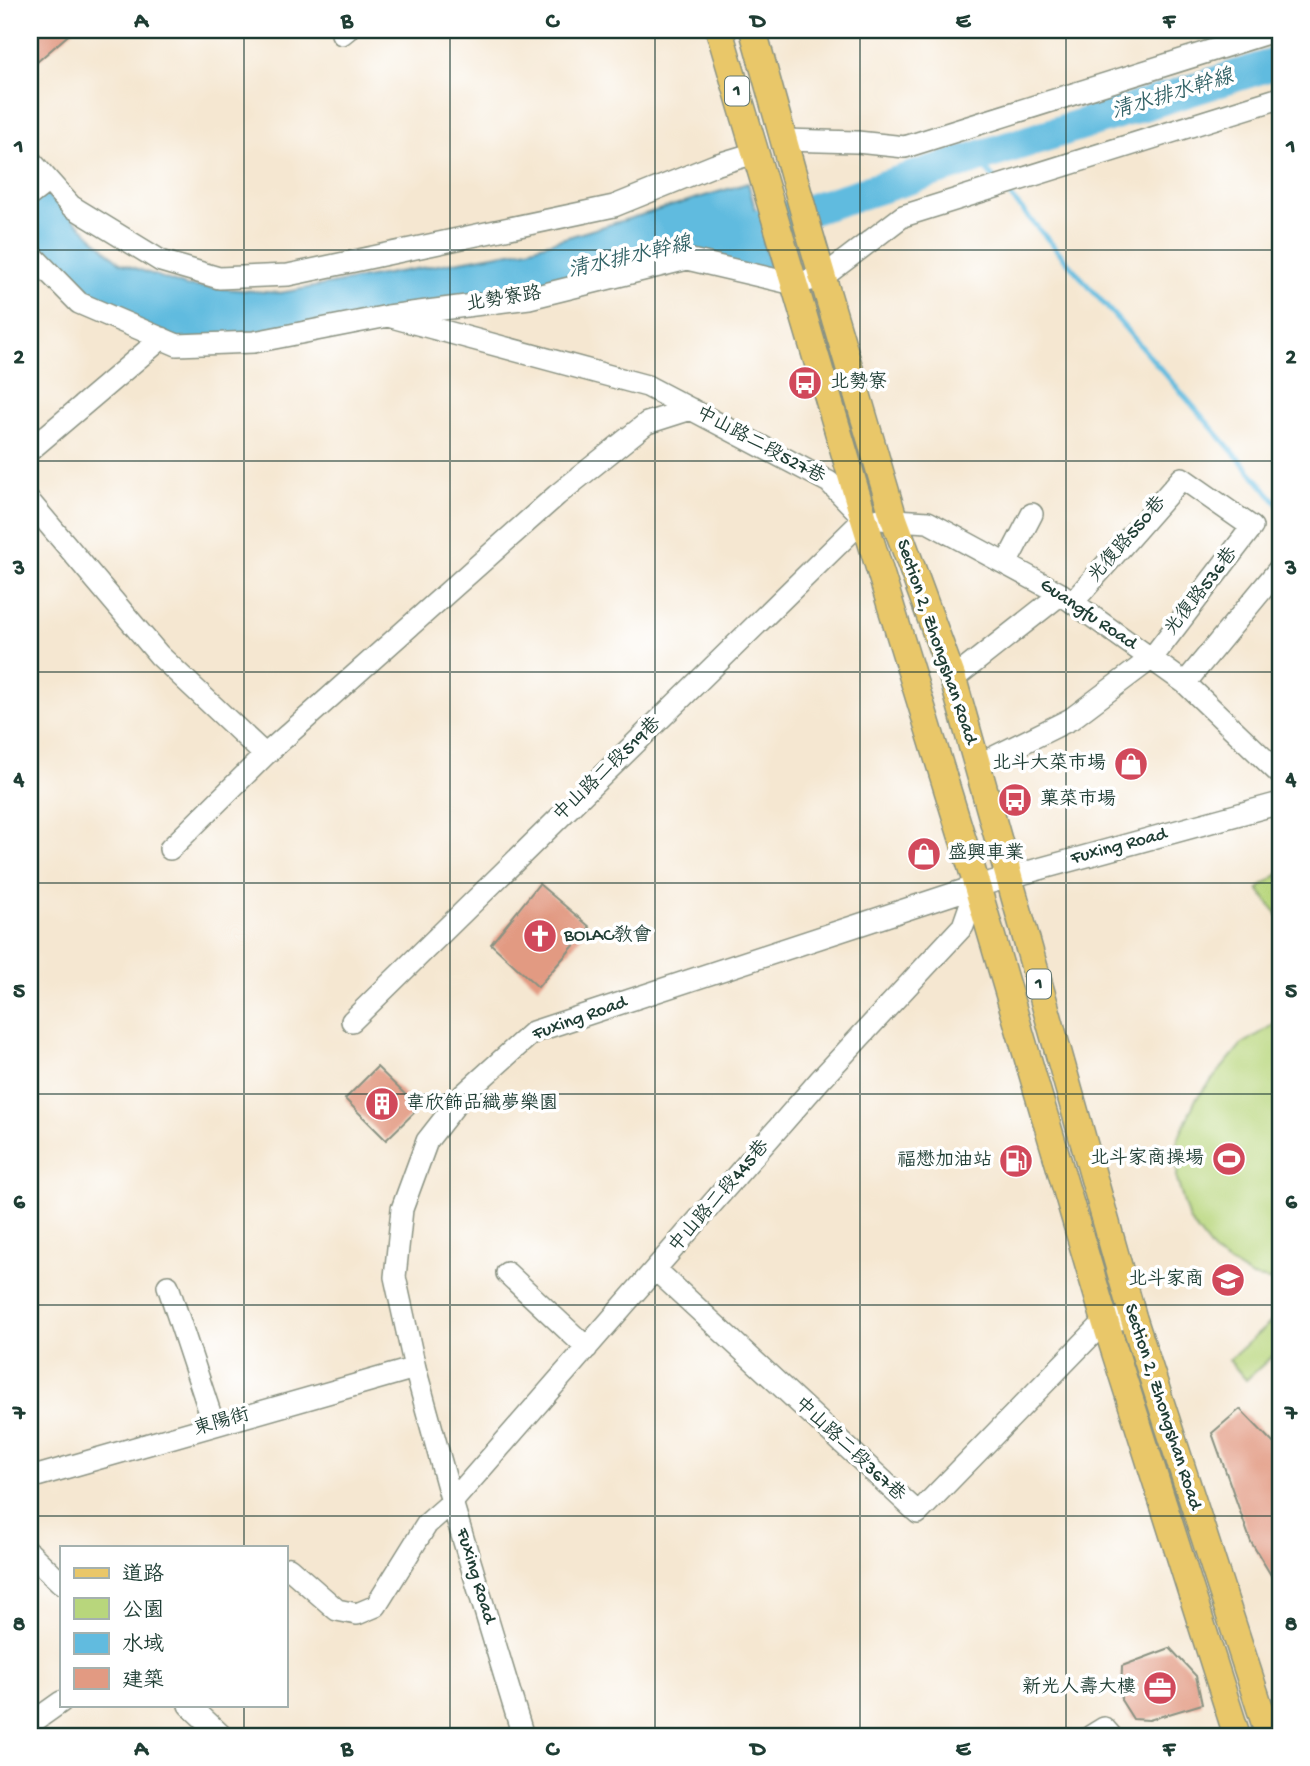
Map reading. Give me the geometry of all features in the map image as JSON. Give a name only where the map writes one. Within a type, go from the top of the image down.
[{"type":"main road","name":"1","points":[[719,30],[755,153]]},
{"type":"main road","name":"1","points":[[753,30],[784,140]]},
{"type":"main road","name":"Section 2, Zhongshan Road","points":[[784,140],[894,519],[953,679],[1133,1317],[1269,1736]]},
{"type":"main road","name":"Section 2, Zhongshan Road","points":[[755,153],[977,886],[1105,1321],[1237,1736]]},
{"type":"street","points":[[784,140],[857,142],[905,147],[1277,30]]},
{"type":"street","points":[[823,277],[903,216],[1280,98]]},
{"type":"street","points":[[30,160],[71,206],[161,261],[219,278],[288,275],[614,206],[715,165],[755,153]]},
{"type":"street","points":[[30,195],[48,181]]},
{"type":"street","name":"北勢寮路","points":[[30,253],[79,303],[177,345],[254,342],[388,316],[529,298],[687,259],[794,284],[823,277]]},
{"type":"street","name":"中山路二段527巷","points":[[388,316],[647,386],[829,482],[864,519]]},
{"type":"street","points":[[30,450],[162,338]]},
{"type":"street","points":[[170,849],[265,754],[557,495],[647,423],[691,409]]},
{"type":"street","name":"光復路550巷","points":[[953,679],[1067,598],[1182,478],[1252,527]]},
{"type":"street","points":[[30,502],[159,655],[265,754]]},
{"type":"street","points":[[1006,564],[1032,514]]},
{"type":"street","name":"Guangfu Road","points":[[864,519],[928,522],[1067,598],[1185,682],[1280,774]]},
{"type":"street","name":"中山路二段519巷","points":[[352,1021],[864,519]]},
{"type":"street","name":"光復路536巷","points":[[978,765],[1071,719],[1152,658],[1252,527]]},
{"type":"street","points":[[1185,682],[1280,568]]},
{"type":"street","name":"Fuxing Road","points":[[523,1736],[415,1368],[395,1277],[402,1209],[428,1141],[463,1095],[533,1032],[977,886],[1280,803]]},
{"type":"street","name":"中山路二段445巷","points":[[287,1569],[337,1610],[357,1614],[376,1606],[427,1524],[453,1502],[820,1080],[963,926],[977,886]]},
{"type":"street","name":"中山路二段367巷","points":[[656,1270],[918,1513],[1105,1321]]},
{"type":"street","points":[[507,1273],[587,1348]]},
{"type":"street","points":[[168,1286],[214,1425]]},
{"type":"street","points":[[1105,1321],[1133,1317]]},
{"type":"street","name":"東陽街","points":[[30,1478],[415,1368]]},
{"type":"street","points":[[30,1553],[60,1582]]},
{"type":"street","points":[[30,1724],[60,1703]]},
{"type":"street","points":[[190,1706],[222,1736]]},
{"type":"street","points":[[1091,1736],[1104,1728],[1111,1736]]},
{"type":"green space","points":[[1280,873],[1280,918],[1258,889]]},
{"type":"green space","name":"北斗家商操場","points":[[1280,1021],[1280,1282],[1252,1277],[1215,1254],[1189,1220],[1177,1180],[1178,1139],[1196,1099],[1241,1045]]},
{"type":"green space","points":[[1280,1314],[1280,1349],[1246,1380],[1229,1360]]},
{"type":"water","points":[[30,178],[120,263],[186,286],[280,293],[528,249],[748,183],[772,272],[691,263],[274,337],[185,341],[106,317],[30,256]]},
{"type":"building","points":[[30,30],[74,30],[30,68]]},
{"type":"building","name":"BOLAC教會","points":[[539,884],[590,927],[538,987],[491,944]]},
{"type":"building","name":"韋欣飾品織夢樂園","points":[[377,1067],[419,1108],[386,1140],[345,1099]]},
{"type":"building","points":[[1240,1409],[1280,1450],[1280,1590],[1251,1542],[1212,1433]]},
{"type":"building","name":"新光人壽大樓","points":[[1170,1648],[1196,1676],[1202,1704],[1149,1720],[1133,1719],[1121,1700],[1122,1666]]},
{"type":"waterway","name":"清水排水幹線","points":[[717,239],[1280,62]]},
{"type":"waterway","points":[[976,158],[997,182]]},
{"type":"waterway","points":[[1004,189],[1280,506]]},
{"type":"place","name":"北勢寮","points":[[805,383]]},
{"type":"place","name":"北斗大菜市場","points":[[1131,764]]},
{"type":"place","name":"菓菜市場","points":[[1015,800]]},
{"type":"place","name":"盛興車業","points":[[924,854]]},
{"type":"place","name":"BOLAC教會","points":[[540,936]]},
{"type":"place","name":"韋欣飾品織夢樂園","points":[[382,1104]]},
{"type":"place","name":"北斗家商操場","points":[[1229,1159]]},
{"type":"place","name":"福懋加油站","points":[[1016,1161]]},
{"type":"place","name":"北斗家商","points":[[1228,1280]]},
{"type":"place","name":"新光人壽大樓","points":[[1160,1688]]}]
